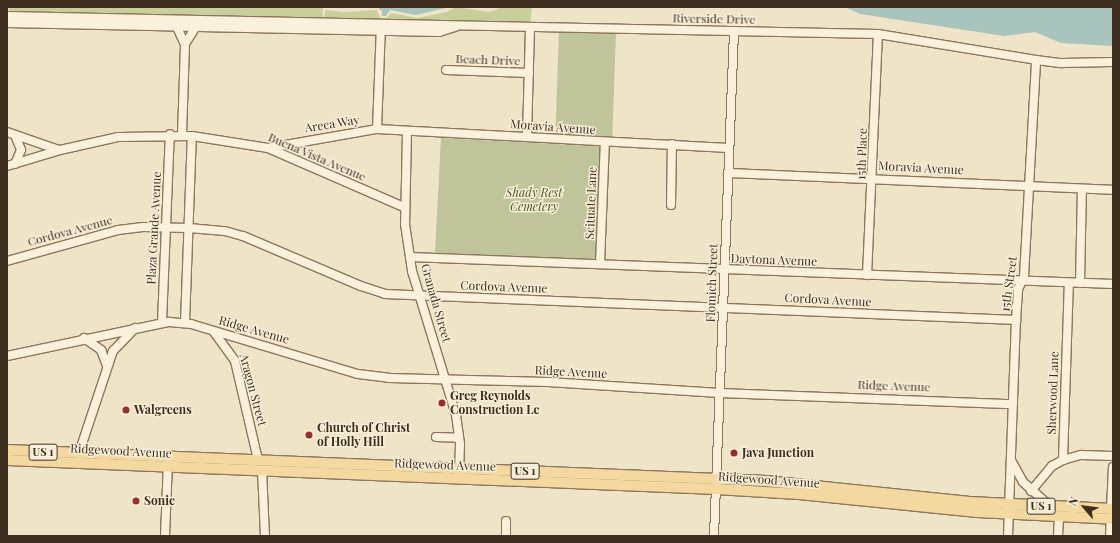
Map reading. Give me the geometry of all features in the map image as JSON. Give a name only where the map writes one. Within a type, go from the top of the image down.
[{"type":"main road","name":"Ridgewood Avenue","points":[[7,450],[79,453],[262,470],[459,473]]},
{"type":"main road","name":"Ridgewood Avenue","points":[[7,460],[168,462],[258,460],[459,473],[716,484],[802,484],[970,502],[1009,509]]},
{"type":"main road","name":"Ridgewood Avenue","points":[[716,484],[977,512],[1009,509]]},
{"type":"main road","name":"US 1","points":[[1009,509],[1050,506],[1112,515]]},
{"type":"main road","name":"US 1","points":[[1009,509],[1059,517],[1093,518],[1107,514],[1112,515]]},
{"type":"street","points":[[7,16],[175,24],[186,21],[197,24]]},
{"type":"street","points":[[7,23],[380,27],[377,129]]},
{"type":"street","name":"Riverside Drive","points":[[197,24],[312,23],[380,27],[457,26],[878,34],[1036,60],[1062,63],[1113,62]]},
{"type":"street","points":[[175,24],[185,44],[182,135]]},
{"type":"street","points":[[185,44],[197,24]]},
{"type":"street","points":[[527,136],[530,28]]},
{"type":"street","name":"Flomich Street","points":[[714,536],[728,148],[734,31]]},
{"type":"street","name":"15th Place","points":[[867,275],[873,178],[878,34]]},
{"type":"street","name":"15th Street","points":[[1008,536],[1016,320],[1018,289],[1024,277],[1027,186],[1036,60]]},
{"type":"street","name":"Beach Drive","points":[[446,70],[529,73]]},
{"type":"street","name":"Moravia Avenue","points":[[377,129],[407,132],[527,136],[605,142],[672,144],[728,148]]},
{"type":"street","name":"Areca Way","points":[[268,148],[377,129]]},
{"type":"street","name":"Granada Street","points":[[407,132],[404,207],[410,257],[419,296],[447,380],[456,415],[459,438],[459,473]]},
{"type":"street","points":[[11,133],[60,150]]},
{"type":"street","points":[[11,133],[21,150],[15,164]]},
{"type":"street","name":"Buena Vista Avenue","points":[[7,166],[60,150],[118,137],[170,134],[192,136],[268,148],[404,207]]},
{"type":"street","name":"Plaza Grande Avenue","points":[[162,322],[170,134]]},
{"type":"street","points":[[186,323],[192,136]]},
{"type":"street","name":"Scituate Lane","points":[[600,264],[605,142]]},
{"type":"street","points":[[671,205],[672,144]]},
{"type":"street","name":"Moravia Avenue","points":[[728,173],[873,178],[1113,190]]},
{"type":"street","points":[[1080,283],[1082,188]]},
{"type":"street","name":"Cordova Avenue","points":[[7,261],[107,233],[143,227],[188,228],[225,232],[243,236],[379,292],[419,296],[723,307],[1016,320]]},
{"type":"street","name":"Daytona Avenue","points":[[410,257],[1021,282],[1113,284]]},
{"type":"street","name":"Sherwood Lane","points":[[1063,460],[1069,283]]},
{"type":"street","name":"Ridge Avenue","points":[[7,356],[162,322],[186,323],[358,374],[389,378],[548,382],[720,393],[1013,404]]},
{"type":"street","points":[[79,453],[107,366],[119,343],[135,327]]},
{"type":"street","name":"Aragon Street","points":[[213,331],[222,340],[234,361],[258,460]]},
{"type":"street","points":[[84,338],[101,350],[107,366]]},
{"type":"street","points":[[436,437],[459,438]]},
{"type":"street","points":[[1031,491],[1052,466],[1063,460],[1081,455],[1113,456]]},
{"type":"street","points":[[1011,460],[1022,482],[1050,506]]},
{"type":"street","points":[[165,536],[168,462]]},
{"type":"street","points":[[1110,536],[1113,469]]},
{"type":"street","points":[[262,470],[265,536]]},
{"type":"street","points":[[1058,536],[1059,517]]},
{"type":"street","points":[[506,521],[506,536]]},
{"type":"green space","points":[[9,7],[323,7],[322,23],[8,16]]},
{"type":"green space","points":[[456,7],[489,12],[503,7],[532,7],[530,26],[324,20],[325,10],[344,12],[377,10],[380,18],[386,19],[391,13],[417,18],[447,12]]},
{"type":"green space","points":[[559,31],[616,33],[612,138],[555,136]]},
{"type":"green space","name":"Shady Rest Cemetery","points":[[441,138],[602,146],[596,261],[435,253]]},
{"type":"water","points":[[377,7],[450,7],[416,15],[390,10],[386,16],[382,16],[382,11]]},
{"type":"water","points":[[845,7],[1113,7],[1113,46],[1061,43],[1035,32],[1004,36],[860,14]]},
{"type":"place","name":"Greg Reynolds Construction Lc","points":[[442,403]]},
{"type":"place","name":"Walgreens","points":[[126,410]]},
{"type":"place","name":"Church of Christ of Holly Hill","points":[[309,435]]},
{"type":"place","name":"Java Junction","points":[[734,453]]},
{"type":"place","name":"Sonic","points":[[136,501]]}]
